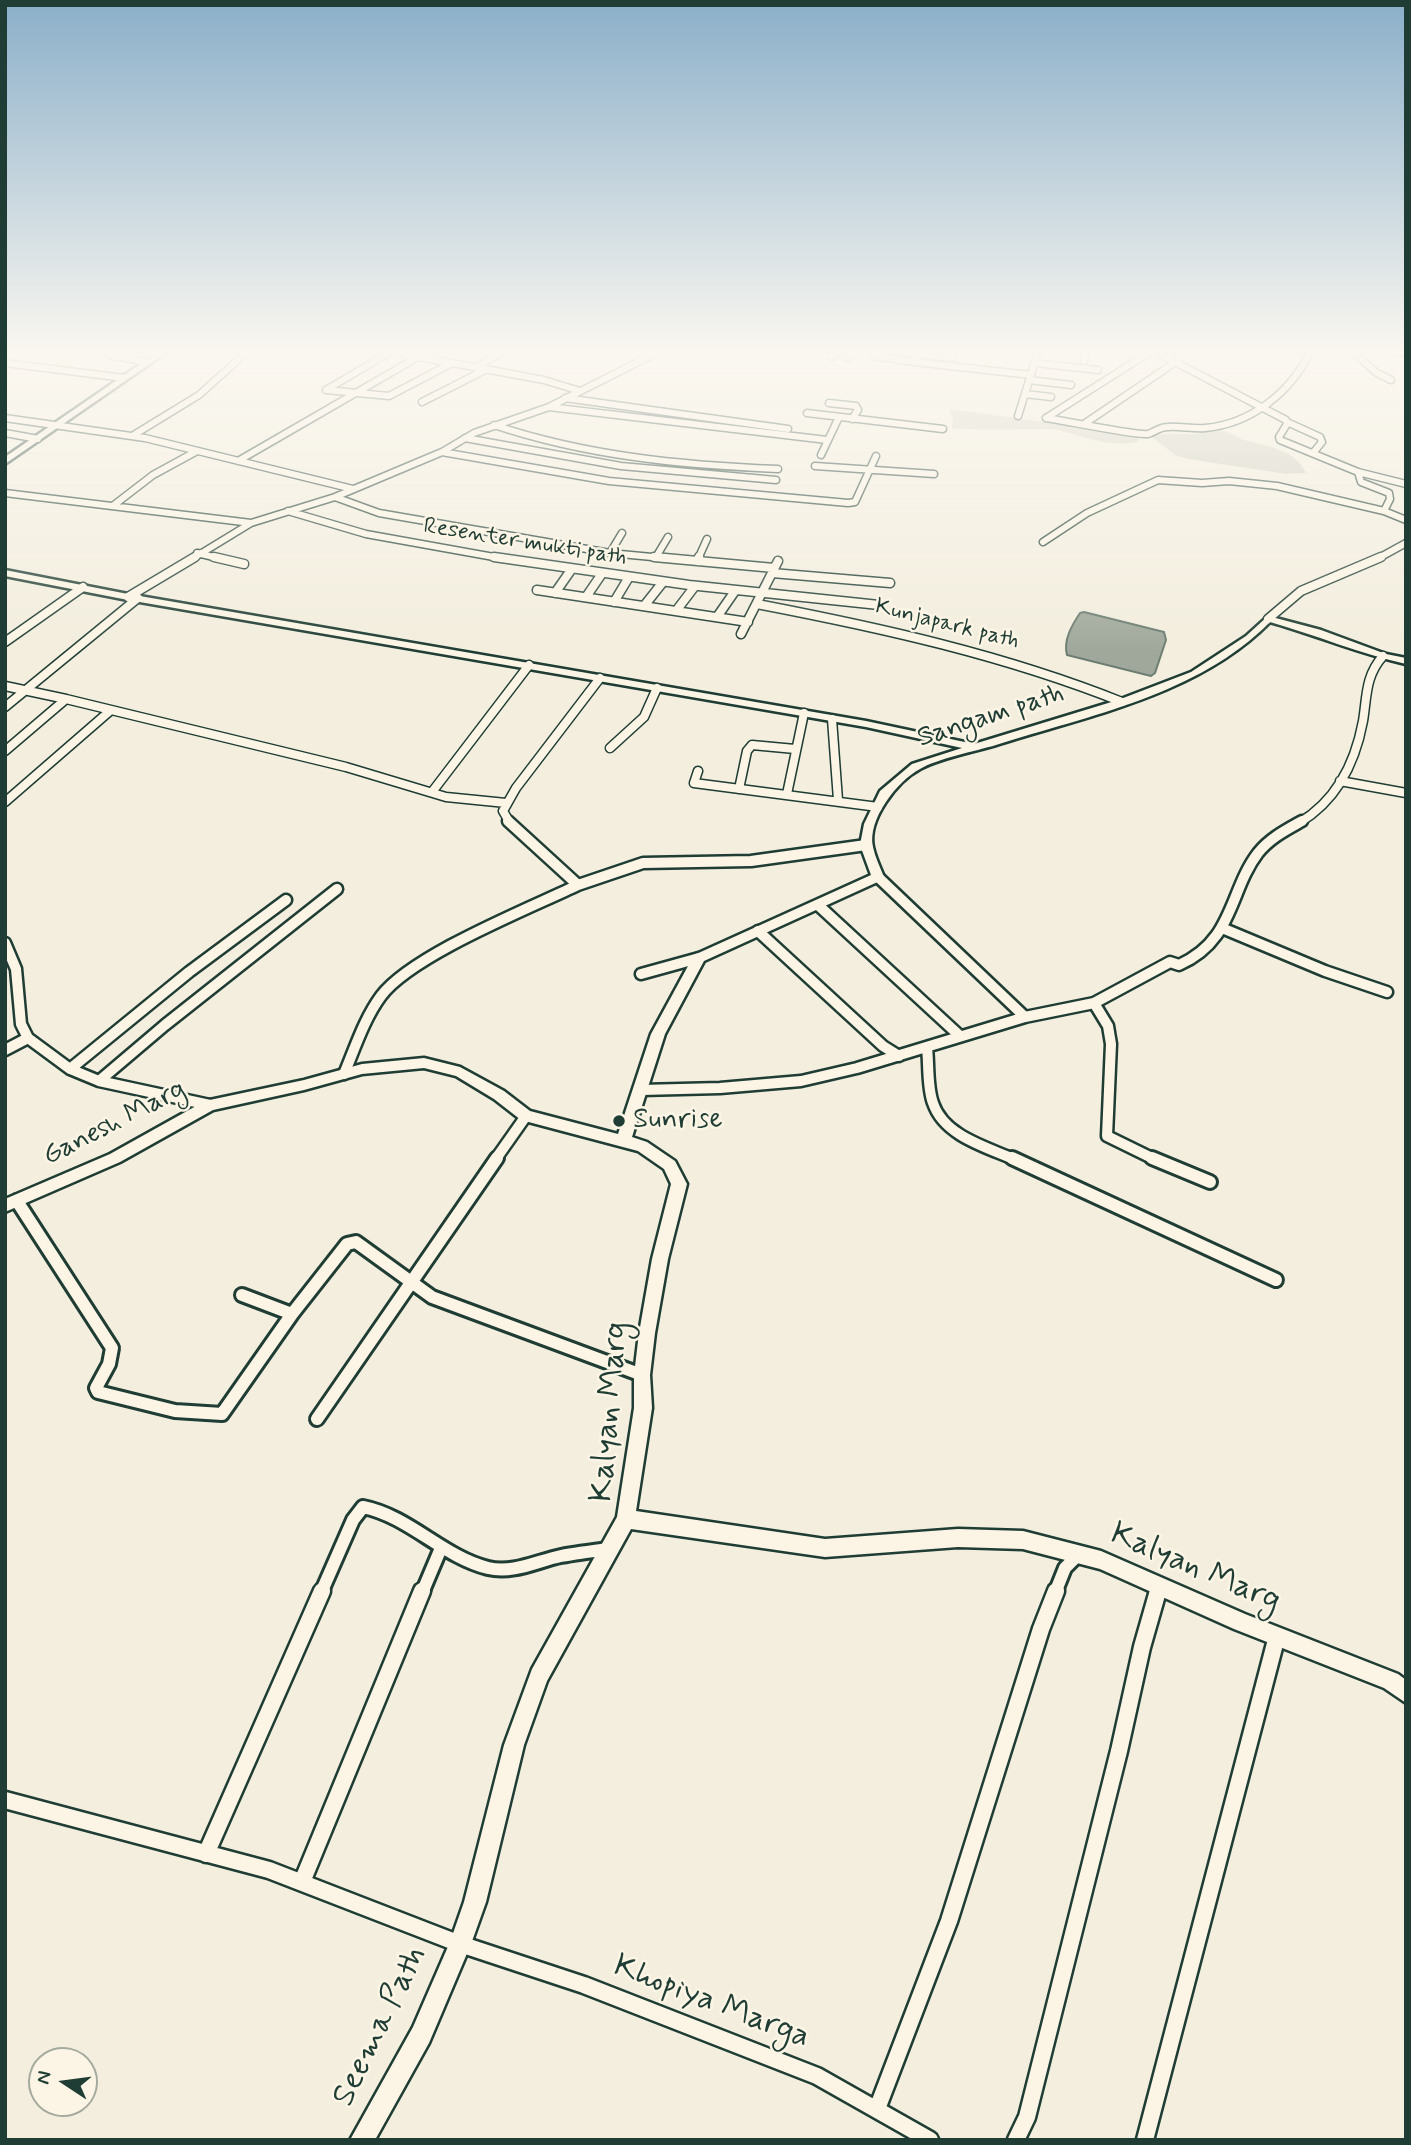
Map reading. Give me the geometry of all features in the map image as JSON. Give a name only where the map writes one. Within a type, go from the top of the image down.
[{"type":"street","points":[[114,505],[153,475],[195,452]]},
{"type":"street","points":[[202,452],[353,489]]},
{"type":"street","points":[[238,461],[254,452]]},
{"type":"street","points":[[5,707],[133,597],[197,553],[251,523],[335,497],[442,452]]},
{"type":"street","points":[[443,452],[609,481],[848,503],[855,502],[876,456]]},
{"type":"street","points":[[544,452],[621,466],[776,480]]},
{"type":"street","points":[[605,452],[685,464],[778,469]]},
{"type":"street","points":[[1313,453],[1358,472],[1406,484]]},
{"type":"street","points":[[815,466],[934,474]]},
{"type":"street","points":[[1358,472],[1361,482],[1389,493],[1390,499],[1384,511]]},
{"type":"street","points":[[1043,542],[1087,513],[1158,480],[1202,483],[1229,481],[1277,486],[1384,511],[1406,520]]},
{"type":"street","points":[[5,494],[251,523]]},
{"type":"street","points":[[335,497],[379,513],[610,553],[775,567],[890,583]]},
{"type":"street","name":"Resenter mukti path","points":[[288,511],[336,528],[374,537],[600,575],[878,605]]},
{"type":"street","points":[[610,553],[622,533]]},
{"type":"street","points":[[656,557],[668,537]]},
{"type":"street","points":[[697,561],[707,539]]},
{"type":"street","points":[[1406,543],[1301,590],[1281,604],[1268,619],[1318,632],[1382,656],[1406,661]]},
{"type":"street","points":[[197,553],[244,564]]},
{"type":"street","points":[[741,634],[775,567]]},
{"type":"street","points":[[555,593],[571,570]]},
{"type":"street","points":[[5,573],[804,713],[972,747]]},
{"type":"street","points":[[586,597],[600,575]]},
{"type":"street","points":[[614,602],[629,578]]},
{"type":"street","points":[[644,606],[663,582]]},
{"type":"street","points":[[676,611],[695,586]]},
{"type":"street","points":[[5,642],[83,587]]},
{"type":"street","points":[[537,590],[748,622]]},
{"type":"street","points":[[717,617],[735,591]]},
{"type":"street","name":"Kunjapark path","points":[[757,604],[863,624],[1014,662],[1077,682],[1122,702]]},
{"type":"street","name":"Sangam path","points":[[866,845],[870,824],[884,793],[916,765],[1122,702],[1195,674],[1249,638],[1268,619]]},
{"type":"street","points":[[640,1090],[801,1082],[927,1048],[1025,1017],[1094,1003],[1170,962],[1179,965],[1186,962],[1222,928],[1233,908],[1245,871],[1262,847],[1327,802],[1340,781],[1359,738],[1364,700],[1373,666],[1382,656]]},
{"type":"street","points":[[432,792],[529,665]]},
{"type":"street","points":[[578,885],[509,822],[503,811],[506,803],[600,678]]},
{"type":"street","points":[[5,686],[264,746],[432,792],[484,803],[506,803]]},
{"type":"street","points":[[610,748],[644,717],[657,688]]},
{"type":"street","points":[[5,751],[66,699]]},
{"type":"street","points":[[5,802],[111,710]]},
{"type":"street","points":[[787,794],[804,713]]},
{"type":"street","points":[[832,719],[838,800]]},
{"type":"street","points":[[739,789],[747,751],[751,745],[795,749]]},
{"type":"street","points":[[698,771],[694,783],[878,807]]},
{"type":"street","points":[[1340,781],[1406,793]]},
{"type":"street","points":[[344,1074],[372,1009],[383,993],[401,976],[445,949],[578,885],[643,863],[751,861],[866,845],[878,877],[1025,1017]]},
{"type":"street","points":[[641,974],[699,958],[878,877]]},
{"type":"street","points":[[99,1081],[165,1025],[337,889]]},
{"type":"street","points":[[70,1069],[189,972],[286,900]]},
{"type":"street","points":[[818,905],[960,1036]]},
{"type":"street","points":[[1222,928],[1325,971],[1387,992]]},
{"type":"street","points":[[758,931],[883,1046],[899,1056]]},
{"type":"street","points":[[5,943],[16,969],[21,1024],[28,1038],[70,1069],[99,1081],[210,1105]]},
{"type":"street","points":[[624,1139],[658,1034],[699,958]]},
{"type":"street","points":[[1094,1003],[1108,1026],[1111,1044],[1107,1136],[1138,1153],[1210,1182]]},
{"type":"street","points":[[5,1050],[28,1038]]},
{"type":"street","points":[[927,1048],[932,1101],[942,1122],[961,1135],[1276,1280]]},
{"type":"street","name":"Kalyan Marg","points":[[210,1105],[362,1069],[424,1063],[460,1072],[499,1095],[526,1116],[624,1139],[642,1146],[670,1166],[679,1184],[660,1259],[642,1375],[643,1408],[626,1518],[825,1548],[958,1538],[1023,1540],[1101,1560],[1277,1636],[1391,1681],[1406,1693]]},
{"type":"street","name":"Ganesh Marg","points":[[11,1203],[115,1158],[210,1105]]},
{"type":"street","points":[[317,1419],[526,1116]]},
{"type":"street","points":[[11,1203],[111,1348],[113,1357],[100,1378],[96,1388],[98,1392],[166,1408],[210,1415],[222,1414],[292,1314],[351,1242],[363,1246],[411,1284],[443,1303],[642,1375]]},
{"type":"street","points":[[242,1296],[292,1314]]},
{"type":"street","points":[[205,1854],[358,1512],[363,1507],[373,1508],[472,1563],[511,1571],[559,1556],[609,1549]]},
{"type":"street","name":"Seema Path","points":[[362,2140],[421,2035],[460,1944],[475,1902],[514,1745],[535,1687],[626,1518]]},
{"type":"street","points":[[302,1882],[441,1548]]},
{"type":"street","points":[[877,2109],[949,1921],[1041,1629],[1065,1568],[1079,1554]]},
{"type":"street","points":[[1016,2140],[1027,2117],[1060,1970],[1119,1749],[1148,1618],[1160,1586]]},
{"type":"street","points":[[1145,2140],[1277,1636]]},
{"type":"street","name":"Khopiya Marga","points":[[5,1800],[269,1870],[460,1944],[584,1985],[817,2076],[930,2140]]},
{"type":"shaded area","points":[[1171,452],[1284,452],[1296,459],[1306,473],[1286,474],[1175,455]]},
{"type":"shaded area","points":[[1080,613],[1164,632],[1166,640],[1155,673],[1151,676],[1067,655],[1069,633]]},
{"type":"place","name":"Sunrise","points":[[619,1121]]}]
